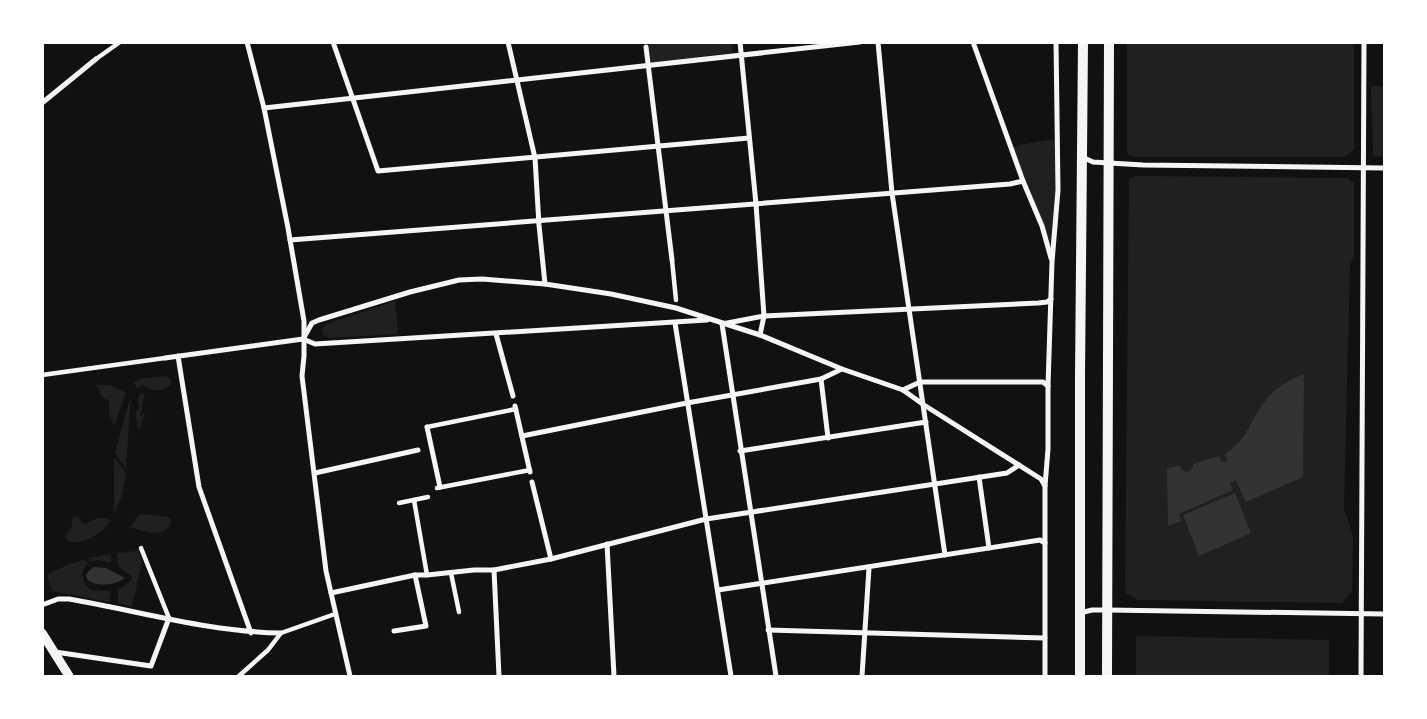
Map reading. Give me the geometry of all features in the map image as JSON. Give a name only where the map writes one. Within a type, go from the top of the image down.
[{"type":"main road","points":[[1080,676],[1084,42]]},
{"type":"main road","points":[[1107,676],[1109,42]]},
{"type":"street","points":[[42,103],[120,42]]},
{"type":"street","points":[[247,42],[264,108],[304,321],[302,376],[326,571],[350,676]]},
{"type":"street","points":[[333,42],[378,171],[748,138]]},
{"type":"street","points":[[508,42],[535,158],[545,284]]},
{"type":"street","points":[[740,42],[756,204],[764,316],[760,335]]},
{"type":"street","points":[[264,108],[860,42]]},
{"type":"street","points":[[878,42],[892,193],[945,555]]},
{"type":"street","points":[[973,42],[1023,181],[1042,226],[1052,262]]},
{"type":"street","points":[[1046,676],[1045,486],[1048,448],[1052,262],[1058,190],[1056,42]]},
{"type":"street","points":[[1361,676],[1364,42]]},
{"type":"street","points":[[646,45],[676,300]]},
{"type":"street","points":[[1082,157],[1093,162],[1143,165],[1384,168]]},
{"type":"street","points":[[290,240],[1010,184],[1023,181]]},
{"type":"street","points":[[303,338],[312,323],[319,320],[436,285],[459,280],[482,279],[545,284],[620,296],[676,308],[760,335],[842,369],[903,390],[1042,479],[1045,486]]},
{"type":"street","points":[[722,324],[764,316],[1038,303],[1047,302],[1051,299]]},
{"type":"street","points":[[42,375],[303,338],[315,344],[710,320]]},
{"type":"street","points":[[675,323],[731,676]]},
{"type":"street","points":[[722,324],[740,452],[776,676]]},
{"type":"street","points":[[496,334],[512,396]]},
{"type":"street","points":[[178,356],[199,488],[251,633]]},
{"type":"street","points":[[522,436],[821,378],[842,369]]},
{"type":"street","points":[[821,378],[828,438]]},
{"type":"street","points":[[903,390],[920,382],[1042,382],[1048,386]]},
{"type":"street","points":[[516,408],[522,436],[530,471],[439,488],[426,427],[516,408]]},
{"type":"street","points":[[740,452],[926,422]]},
{"type":"street","points":[[315,473],[418,450]]},
{"type":"street","points":[[331,593],[415,575],[494,570],[552,559],[706,519],[1007,473],[1019,465]]},
{"type":"street","points":[[979,477],[989,548]]},
{"type":"street","points":[[532,482],[552,559]]},
{"type":"street","points":[[399,503],[428,496]]},
{"type":"street","points":[[414,500],[427,575]]},
{"type":"street","points":[[718,590],[1040,540],[1045,543]]},
{"type":"street","points":[[607,544],[614,676]]},
{"type":"street","points":[[49,650],[152,666],[169,618],[141,548]]},
{"type":"street","points":[[862,676],[869,568]]},
{"type":"street","points":[[494,570],[498,676]]},
{"type":"street","points":[[451,573],[459,612]]},
{"type":"street","points":[[394,631],[426,626],[415,575]]},
{"type":"street","points":[[42,605],[58,599],[69,599],[251,633],[282,633],[335,614]]},
{"type":"street","points":[[1080,613],[1092,610],[1107,610],[1384,614]]},
{"type":"street","points":[[768,630],[1045,638]]},
{"type":"street","points":[[42,633],[49,650],[69,676]]},
{"type":"street","points":[[239,676],[268,650],[282,633]]},
{"type":"shaded area","points":[[648,43],[732,43],[733,50],[731,53],[650,63]]},
{"type":"shaded area","points":[[1127,43],[1354,43],[1354,150],[1344,157],[1135,157],[1129,155],[1127,149]]},
{"type":"shaded area","points":[[1371,86],[1384,86],[1384,157],[1373,156]]},
{"type":"shaded area","points":[[1057,140],[1058,190],[1052,262],[1042,226],[1011,148]]},
{"type":"shaded area","points":[[1136,176],[1347,178],[1354,183],[1354,257],[1350,264],[1344,509],[1353,536],[1352,591],[1342,603],[1138,600],[1126,593],[1129,179]]},
{"type":"shaded area","points":[[395,301],[398,334],[329,338],[323,335],[322,329],[327,324]]},
{"type":"shaded area","points":[[1304,374],[1303,477],[1246,502],[1236,480],[1230,483],[1233,490],[1179,514],[1182,521],[1168,526],[1167,468],[1180,466],[1182,470],[1189,472],[1193,464],[1219,456],[1222,463],[1228,461],[1225,454],[1239,443],[1258,411],[1271,394],[1292,379]]},
{"type":"shaded area","points":[[166,376],[171,380],[171,385],[161,390],[153,390],[143,385],[137,388],[134,383],[138,379]]},
{"type":"shaded area","points":[[96,385],[109,385],[126,393],[114,426],[109,414],[109,400],[104,399]]},
{"type":"shaded area","points":[[142,393],[145,394],[140,415],[145,414],[139,431],[135,414],[140,407],[138,406],[138,397]]},
{"type":"shaded area","points":[[131,395],[126,469],[115,453]]},
{"type":"shaded area","points":[[114,457],[126,473],[122,495],[114,514]]},
{"type":"shaded area","points":[[1235,493],[1251,533],[1199,556],[1183,515]]},
{"type":"shaded area","points":[[139,515],[168,517],[171,519],[169,526],[166,530],[155,533],[130,527]]},
{"type":"shaded area","points":[[74,517],[78,517],[83,524],[99,518],[110,519],[110,522],[102,531],[91,538],[78,542],[67,541],[66,536],[72,526]]},
{"type":"shaded area","points":[[138,551],[142,562],[132,607],[118,603],[118,589],[129,583],[132,578],[118,566],[117,553]]},
{"type":"shaded area","points":[[111,554],[111,563],[98,560],[91,562],[88,558]]},
{"type":"shaded area","points":[[84,560],[88,563],[82,572],[84,584],[91,590],[111,591],[109,602],[52,591],[47,575],[69,564]]},
{"type":"shaded area","points":[[94,567],[106,568],[125,578],[108,584],[93,583],[86,577],[88,572]]},
{"type":"shaded area","points":[[1136,636],[1329,640],[1329,676],[1136,676]]}]
